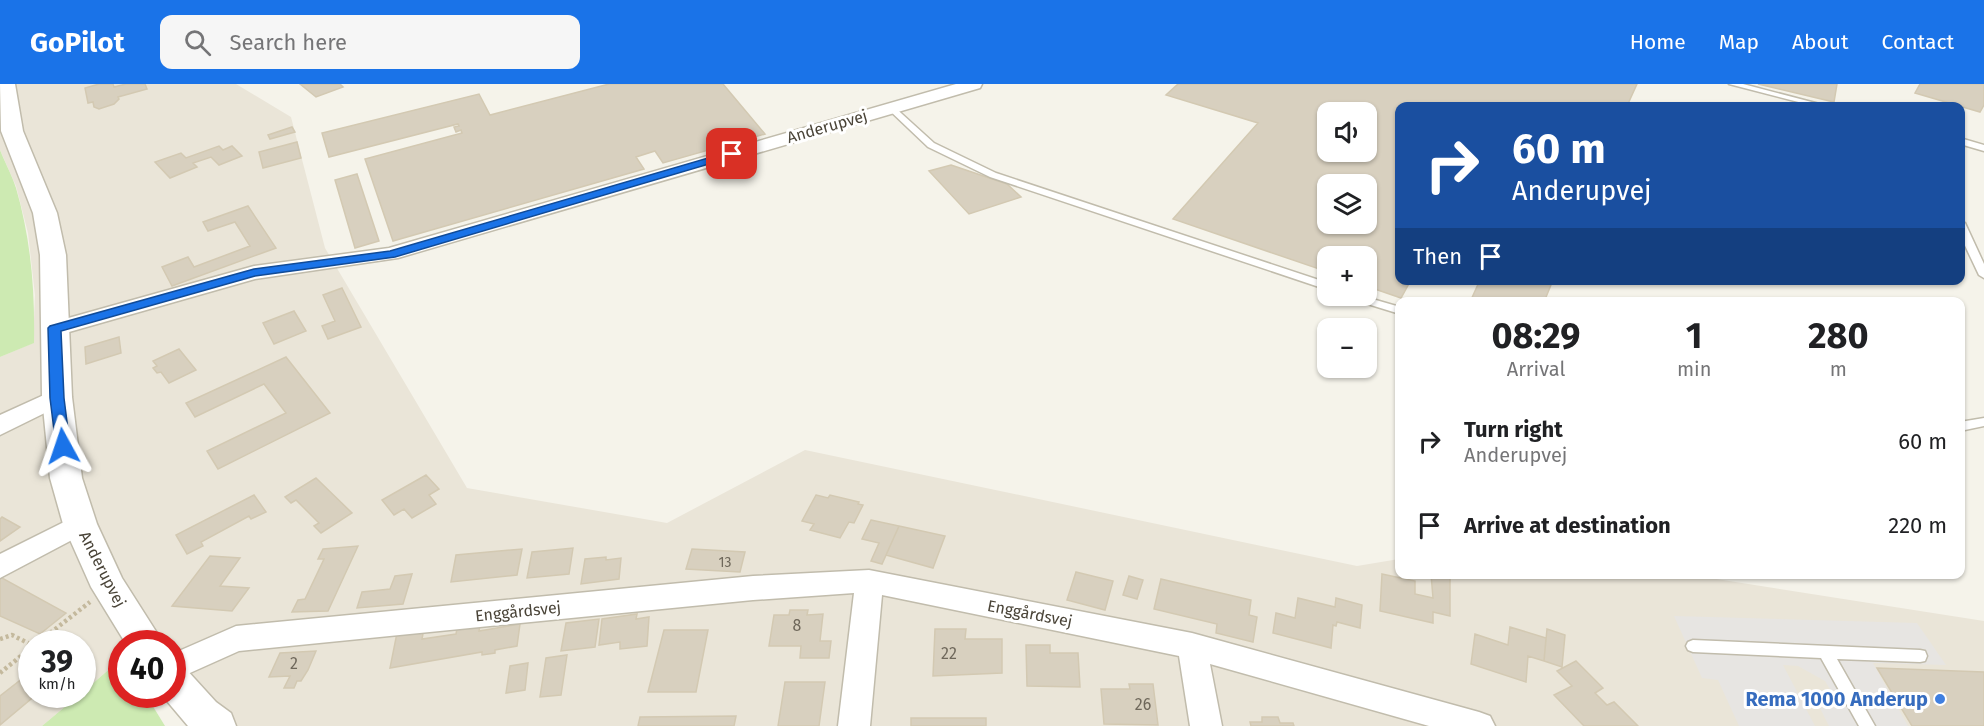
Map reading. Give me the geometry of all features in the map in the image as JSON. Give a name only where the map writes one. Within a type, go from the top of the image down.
[{"type":"street","name":"Anderupvej","points":[[4,84],[6,124],[45,213],[53,255],[57,398],[66,478],[80,524],[109,588],[137,630]]},
{"type":"street","name":"Anderupvej","points":[[54,328],[254,273],[391,254],[974,84]]},
{"type":"street","points":[[0,426],[57,398]]},
{"type":"street","name":"Anderupvej","points":[[0,567],[80,524]]},
{"type":"street","points":[[854,726],[869,581]]},
{"type":"street","name":"Enggårdsvej","points":[[186,662],[236,639],[753,588],[869,581],[1192,646],[1479,726]]},
{"type":"street","points":[[1192,646],[1206,726]]},
{"type":"street","points":[[186,696],[202,714],[217,726]]},
{"type":"lane","points":[[1733,84],[1806,102]]},
{"type":"lane","points":[[891,107],[931,145],[993,175],[1317,283]]},
{"type":"lane","points":[[1965,142],[1984,148]]},
{"type":"lane","points":[[1965,234],[1984,275]]},
{"type":"lane","points":[[1377,304],[1395,309]]},
{"type":"lane","points":[[1965,426],[1984,422]]},
{"type":"lane","points":[[1693,646],[1920,656]]},
{"type":"lane","points":[[1825,652],[1867,726]]},
{"type":"path","points":[[54,630],[109,588]]},
{"type":"path","points":[[0,639],[12,635],[18,638]]},
{"type":"path","points":[[0,673],[18,658]]},
{"type":"shaded area","points":[[0,84],[236,84],[291,117],[325,248],[467,488],[667,523],[805,450],[1357,566],[1395,560],[1395,579],[1716,579],[1984,621],[1984,726],[227,726],[186,683],[186,630],[108,630],[108,670],[96,681],[96,630],[18,630],[18,708],[63,708],[42,726],[0,726],[0,357],[33,343],[35,295],[28,233],[16,186],[0,150]]},
{"type":"shaded area","points":[[1674,616],[1917,623],[1946,665],[1873,663],[1908,726],[1829,726],[1811,690],[1831,691],[1825,681],[1798,666],[1783,665],[1815,726],[1739,726],[1718,680],[1702,678]]},
{"type":"green space","points":[[0,150],[13,178],[25,227],[33,284],[34,343],[0,357]]},
{"type":"green space","points":[[108,670],[108,708],[154,708],[165,726],[42,726],[63,708],[96,708],[96,681]]},
{"type":"building","points":[[99,84],[113,84],[114,87],[126,84],[145,84],[147,89],[118,97],[119,99],[114,104],[99,109],[94,107],[93,102],[88,103],[85,88]]},
{"type":"building","points":[[300,84],[340,84],[343,87],[316,97]]},
{"type":"building","points":[[609,84],[723,84],[765,134],[663,163],[655,151],[636,157],[644,169],[393,241],[365,159],[462,133],[461,130],[456,132],[454,127],[459,126],[458,124],[329,157],[322,133],[479,94],[490,115]]},
{"type":"building","points":[[1178,84],[1637,84],[1629,102],[1395,102],[1395,285],[1408,285],[1402,297],[1377,290],[1377,246],[1317,246],[1317,268],[1173,219],[1258,123],[1166,95]]},
{"type":"building","points":[[1758,84],[1837,84],[1834,102]]},
{"type":"building","points":[[1920,84],[1984,84],[1984,105],[1980,112],[1965,108],[1965,102],[1946,102],[1915,93]]},
{"type":"building","points":[[292,127],[295,132],[270,139],[268,135]]},
{"type":"building","points":[[297,142],[301,158],[263,168],[259,152]]},
{"type":"building","points":[[219,146],[223,150],[232,146],[242,156],[219,165],[211,157],[193,163],[197,167],[170,178],[155,162],[181,153],[186,158]]},
{"type":"building","points":[[951,165],[1007,184],[1021,197],[969,214],[929,171]]},
{"type":"building","points":[[357,174],[379,241],[355,248],[335,180]]},
{"type":"building","points":[[248,206],[276,248],[172,286],[162,267],[188,257],[194,267],[250,246],[235,222],[208,231],[203,222]]},
{"type":"building","points":[[1478,285],[1551,285],[1546,297],[1472,297]]},
{"type":"building","points":[[342,288],[361,327],[328,339],[322,326],[335,321],[323,295]]},
{"type":"building","points":[[294,311],[306,331],[274,344],[263,323]]},
{"type":"building","points":[[119,337],[121,353],[86,364],[85,347]]},
{"type":"building","points":[[179,349],[196,370],[169,383],[161,372],[157,373],[153,368],[157,366],[153,361]]},
{"type":"building","points":[[286,357],[330,413],[218,469],[207,451],[286,413],[264,384],[195,417],[186,403]]},
{"type":"building","points":[[426,475],[439,489],[429,495],[436,504],[412,518],[404,509],[394,515],[382,500]]},
{"type":"building","points":[[316,478],[352,513],[321,533],[314,526],[319,523],[296,500],[291,503],[285,497]]},
{"type":"building","points":[[254,495],[266,512],[251,519],[249,516],[201,542],[203,546],[187,554],[176,535]]},
{"type":"building","points":[[816,495],[828,498],[830,495],[863,505],[854,523],[849,522],[840,538],[810,530],[814,524],[802,521]]},
{"type":"building","points":[[2,517],[20,527],[0,541],[0,519]]},
{"type":"building","points":[[871,520],[899,526],[882,564],[871,561],[879,543],[862,539]]},
{"type":"building","points":[[899,526],[945,536],[933,568],[886,555]]},
{"type":"building","points":[[358,546],[328,611],[292,612],[298,600],[305,599],[324,559],[318,559],[323,549]]},
{"type":"building","points":[[573,548],[569,574],[527,578],[532,552]]},
{"type":"building","points":[[522,549],[517,575],[451,582],[456,555]]},
{"type":"building","points":[[692,549],[745,552],[740,572],[686,569]]},
{"type":"building","points":[[210,556],[240,558],[220,586],[249,588],[232,611],[172,606]]},
{"type":"building","points":[[606,557],[606,560],[621,558],[619,579],[581,584],[585,559]]},
{"type":"building","points":[[1076,572],[1113,581],[1105,610],[1067,600]]},
{"type":"building","points":[[412,574],[403,604],[357,608],[362,592],[390,589],[395,576]]},
{"type":"building","points":[[1382,574],[1395,577],[1395,579],[1415,581],[1415,594],[1433,598],[1431,579],[1450,579],[1450,616],[1433,612],[1433,623],[1380,611]]},
{"type":"building","points":[[1129,576],[1143,580],[1137,599],[1123,595]]},
{"type":"building","points":[[0,577],[66,613],[45,630],[31,630],[0,616]]},
{"type":"building","points":[[1161,579],[1251,600],[1249,615],[1257,617],[1253,642],[1216,633],[1217,624],[1154,609]]},
{"type":"building","points":[[1298,598],[1335,607],[1336,598],[1362,605],[1360,628],[1337,622],[1336,626],[1333,625],[1331,648],[1273,633],[1276,613],[1295,618]]},
{"type":"building","points":[[790,610],[808,610],[807,615],[823,614],[820,641],[831,641],[829,658],[800,658],[801,646],[769,646],[774,615],[789,615]]},
{"type":"building","points":[[637,614],[636,619],[649,617],[647,646],[620,649],[620,642],[599,645],[602,619]]},
{"type":"building","points":[[481,619],[479,631],[520,624],[517,646],[495,650],[495,653],[482,655],[482,652],[390,668],[397,633],[424,628],[422,639],[456,634],[458,623]]},
{"type":"building","points":[[599,619],[595,647],[561,651],[566,623]]},
{"type":"building","points":[[1510,627],[1546,638],[1544,661],[1528,656],[1526,682],[1471,664],[1475,634],[1508,645]]},
{"type":"building","points":[[935,629],[966,629],[965,639],[1002,639],[1002,673],[933,676]]},
{"type":"building","points":[[1547,629],[1565,635],[1562,667],[1544,661]]},
{"type":"building","points":[[664,630],[708,630],[696,692],[648,692]]},
{"type":"building","points":[[1026,645],[1050,645],[1050,653],[1078,653],[1080,687],[1027,686]]},
{"type":"building","points":[[316,651],[308,670],[301,681],[297,681],[294,688],[284,688],[290,676],[269,677],[280,653]]},
{"type":"building","points":[[567,655],[561,695],[540,697],[546,658]]},
{"type":"building","points":[[1576,661],[1603,688],[1595,693],[1607,705],[1614,702],[1638,726],[1584,726],[1554,695],[1572,686],[1557,671]]},
{"type":"building","points":[[528,663],[525,690],[506,693],[510,666]]},
{"type":"building","name":"Rema 1000 Anderup","points":[[1877,668],[1984,672],[1984,726],[1912,726]]},
{"type":"building","points":[[18,682],[18,708],[20,708],[0,725],[0,696]]},
{"type":"building","points":[[785,682],[825,682],[819,726],[778,726]]},
{"type":"building","points":[[1129,684],[1153,684],[1158,725],[1104,724],[1101,689],[1130,689]]},
{"type":"building","points":[[736,716],[734,726],[638,726],[640,717]]},
{"type":"building","points":[[1262,717],[1278,717],[1280,723],[1293,723],[1294,726],[1251,726],[1250,722],[1262,722]]},
{"type":"building","points":[[911,718],[986,718],[986,726],[911,726]]},
{"type":"place","name":"Rema 1000 Anderup","points":[[1940,699]]},
{"type":"route","points":[[63,446],[57,398],[54,328],[254,273],[391,254],[732,154]]}]
